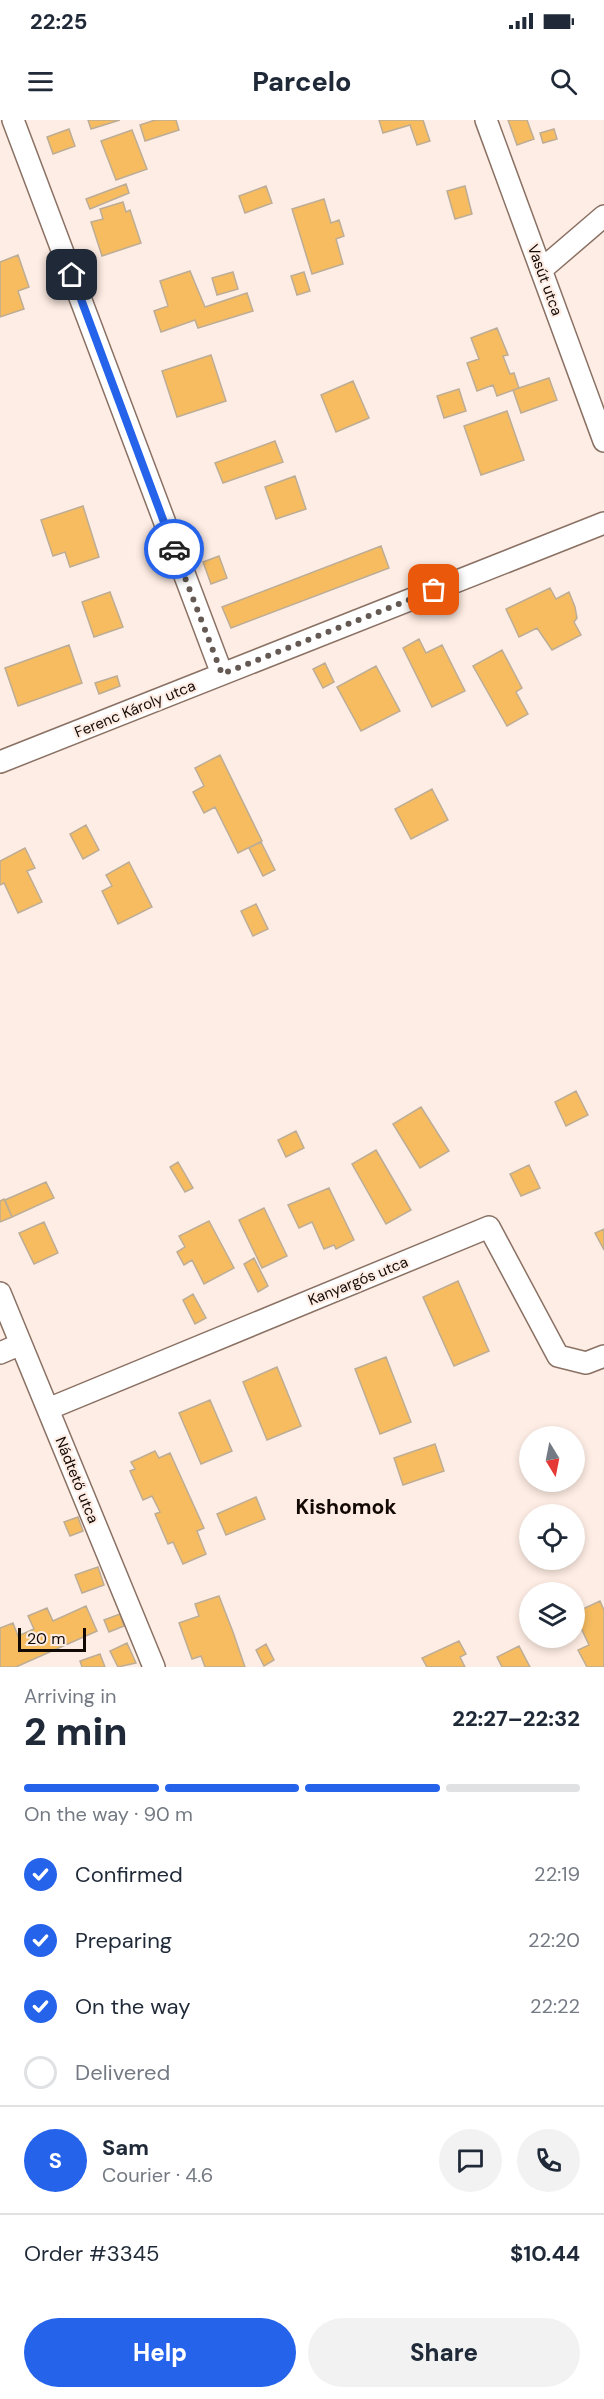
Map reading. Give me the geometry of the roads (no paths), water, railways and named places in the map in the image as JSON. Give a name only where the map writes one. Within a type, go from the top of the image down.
[{"type":"street","points":[[13,120],[222,674]]},
{"type":"street","name":"Vasút utca","points":[[486,120],[604,441]]},
{"type":"street","points":[[541,270],[604,216]]},
{"type":"street","name":"Ferenc Károly utca","points":[[0,762],[604,523]]},
{"type":"street","name":"Kanyargós utca","points":[[48,1409],[489,1227],[558,1356],[586,1363],[604,1356]]},
{"type":"street","name":"Nádtető utca","points":[[0,1293],[154,1667]]},
{"type":"street","points":[[0,1353],[21,1344]]},
{"type":"district","name":"Kishomok","points":[[346,1507]]}]
